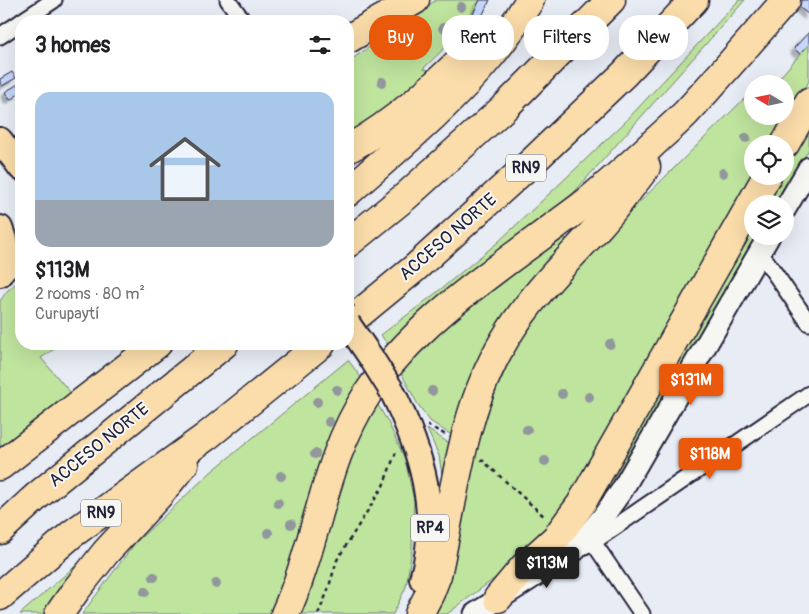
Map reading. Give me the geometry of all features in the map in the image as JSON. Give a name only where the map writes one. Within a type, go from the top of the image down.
[{"type":"highway","points":[[354,36],[415,0]]},
{"type":"highway","points":[[354,145],[380,129],[418,100],[522,0]]},
{"type":"highway","points":[[354,187],[420,128],[472,76],[502,42],[530,0]]},
{"type":"highway","points":[[354,239],[506,106],[611,0]]},
{"type":"highway","name":"ACCESO NORTE","points":[[354,318],[415,268],[533,161],[624,74],[694,0]]},
{"type":"highway","points":[[285,614],[307,554],[326,485],[335,461],[366,395],[380,376],[404,348],[440,314],[593,197],[644,153],[684,114],[786,0]]},
{"type":"highway","points":[[790,135],[809,102]]},
{"type":"highway","points":[[419,614],[437,575],[459,461],[472,412],[495,356],[524,310],[624,196],[684,114]]},
{"type":"highway","points":[[498,598],[524,567],[561,531],[581,504],[762,185]]},
{"type":"highway","points":[[0,466],[149,350]]},
{"type":"highway","name":"ACCESO NORTE","points":[[0,530],[37,496],[217,350]]},
{"type":"highway","name":"RN9","points":[[0,596],[72,534],[207,436],[314,350]]},
{"type":"highway","points":[[58,614],[106,552],[158,496],[207,436]]},
{"type":"highway","points":[[0,519],[37,496]]},
{"type":"main road","points":[[0,140],[15,160]]},
{"type":"main road","points":[[0,228],[6,247],[6,268]]},
{"type":"main road","name":"RP4","points":[[354,332],[392,391],[415,442],[424,476],[429,508],[430,539],[420,588],[411,614]]},
{"type":"street","points":[[32,15],[54,0]]},
{"type":"street","points":[[228,0],[239,15]]},
{"type":"street","points":[[354,33],[390,0]]},
{"type":"street","points":[[0,36],[15,26]]},
{"type":"street","points":[[794,195],[808,172]]},
{"type":"street","points":[[584,546],[622,490],[764,245]]},
{"type":"street","points":[[766,245],[809,323]]},
{"type":"street","points":[[475,614],[584,546],[809,394]]},
{"type":"street","points":[[584,546],[642,614]]},
{"type":"path","points":[[318,614],[327,593],[337,560],[383,486],[399,445]]},
{"type":"green space","points":[[436,0],[480,0],[472,15],[442,15],[442,50],[423,69],[435,71],[354,135],[354,58],[369,47],[369,60],[432,60],[432,15],[415,15]]},
{"type":"green space","points":[[739,0],[745,0],[546,224],[390,348],[381,335],[497,243],[623,124],[683,60],[688,60],[688,55]]},
{"type":"green space","points":[[809,44],[809,81],[794,108],[794,75],[782,75]]},
{"type":"green space","points":[[744,99],[744,125],[785,125],[779,135],[744,135],[744,185],[747,185],[576,495],[519,560],[447,614],[434,614],[487,399],[522,330],[580,261]]},
{"type":"green space","points":[[809,129],[809,149],[794,176],[794,155]]},
{"type":"green space","points":[[777,185],[789,185],[783,195],[771,195]]},
{"type":"green space","points":[[565,238],[573,243],[459,440],[430,421],[417,403],[398,367],[491,286]]},
{"type":"green space","points":[[744,242],[744,245],[754,245],[672,391],[592,519],[573,537]]},
{"type":"green space","points":[[15,284],[15,350],[53,350],[41,358],[70,392],[66,403],[0,455],[0,301]]},
{"type":"green space","points":[[348,360],[363,380],[278,614],[82,614],[135,543],[211,472]]},
{"type":"green space","points":[[375,400],[388,422],[405,459],[414,501],[412,549],[406,587],[393,614],[300,614],[314,577],[338,482]]},
{"type":"green space","points":[[427,429],[452,445],[445,494],[439,456]]},
{"type":"green space","points":[[88,555],[49,614],[20,614]]},
{"type":"building","points":[[480,0],[490,0],[482,15],[472,15]]},
{"type":"building","points":[[791,0],[809,0],[809,15]]},
{"type":"building","points":[[809,32],[809,44],[800,54],[794,48]]},
{"type":"building","points":[[12,72],[15,76],[15,79],[2,86],[0,79]]},
{"type":"building","points":[[15,86],[15,96],[10,100],[5,92]]}]
